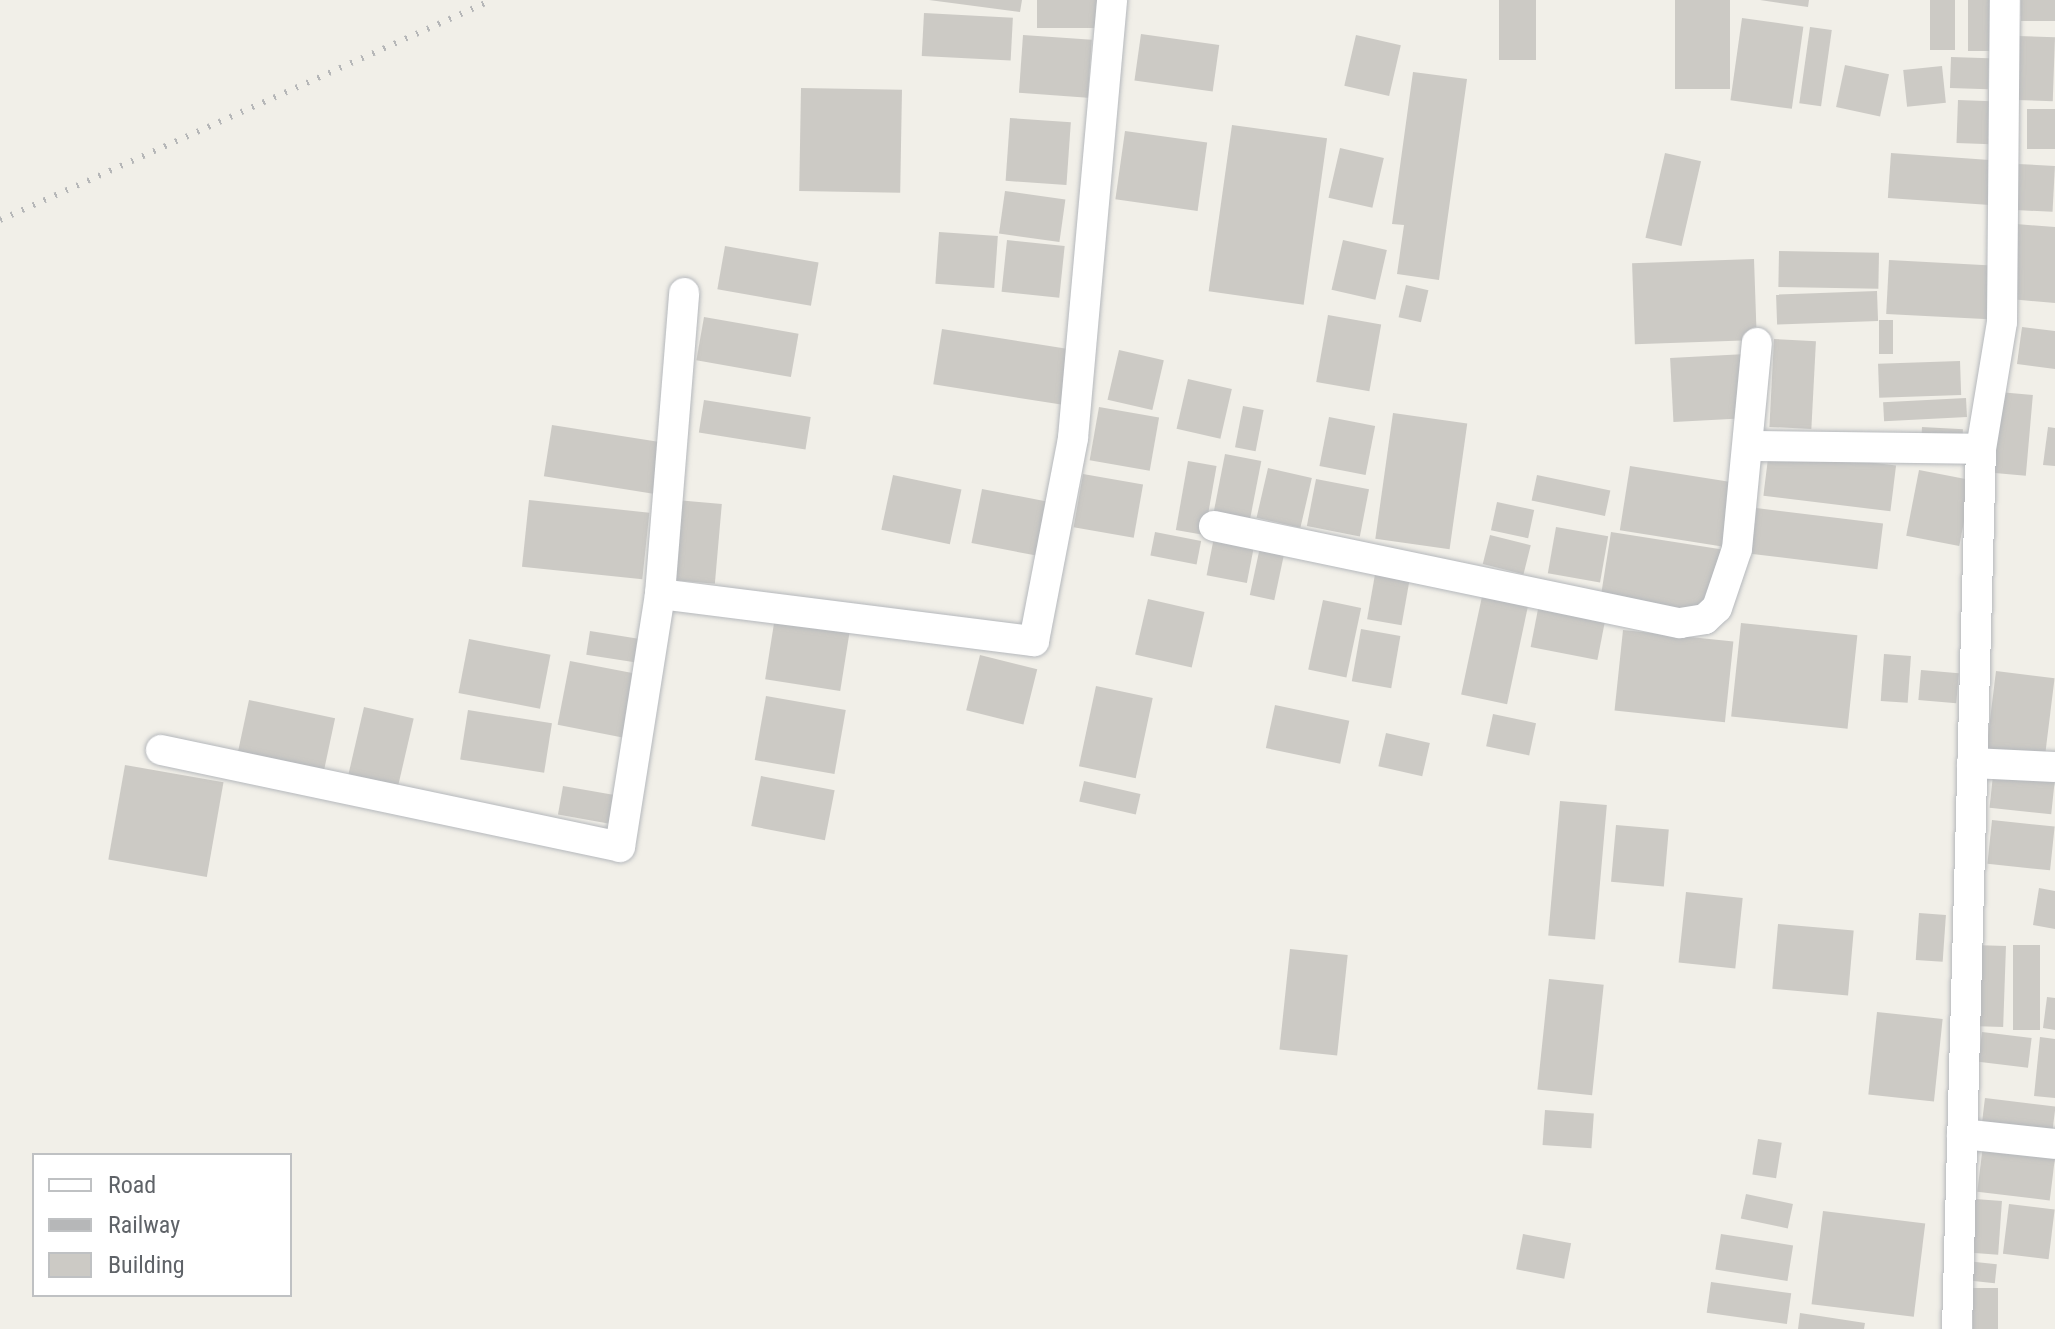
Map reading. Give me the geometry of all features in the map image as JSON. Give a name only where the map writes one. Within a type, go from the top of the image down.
[{"type":"street","points":[[660,594],[1034,641],[1073,438],[1112,0]]},
{"type":"street","points":[[1957,1329],[1981,449],[2002,322],[2005,0]]},
{"type":"street","points":[[161,750],[620,847],[660,594],[684,293]]},
{"type":"street","points":[[1214,526],[1680,623],[1705,619],[1723,594],[1751,446],[1757,343]]},
{"type":"street","points":[[1751,446],[1981,449]]},
{"type":"street","points":[[1972,763],[2055,767]]},
{"type":"street","points":[[1962,1134],[2055,1144]]},
{"type":"building","points":[[929,0],[1022,0],[1020,12]]},
{"type":"building","points":[[1037,0],[1100,0],[1100,28],[1037,28]]},
{"type":"building","points":[[1499,0],[1536,0],[1536,60],[1499,60]]},
{"type":"building","points":[[1675,0],[1730,0],[1730,89],[1675,89]]},
{"type":"building","points":[[1760,0],[1809,0],[1808,7]]},
{"type":"building","points":[[1930,0],[1955,0],[1955,50],[1930,50]]},
{"type":"building","points":[[1968,0],[1992,0],[1992,51],[1968,51]]},
{"type":"building","points":[[2021,0],[2055,0],[2055,21],[2021,21]]},
{"type":"building","points":[[924,13],[1013,18],[1011,61],[922,56]]},
{"type":"building","points":[[1742,18],[1803,27],[1792,109],[1730,100]]},
{"type":"building","points":[[1810,27],[1832,30],[1821,106],[1799,103]]},
{"type":"building","points":[[1141,34],[1219,45],[1213,92],[1134,81]]},
{"type":"building","points":[[1023,35],[1092,40],[1088,98],[1019,93]]},
{"type":"building","points":[[1356,35],[1401,45],[1389,96],[1344,86]]},
{"type":"building","points":[[2018,36],[2055,37],[2053,101],[2016,100]]},
{"type":"building","points":[[1951,57],[1989,58],[1988,89],[1950,88]]},
{"type":"building","points":[[1845,65],[1889,74],[1880,116],[1836,107]]},
{"type":"building","points":[[1942,66],[1946,103],[1907,107],[1903,70]]},
{"type":"building","points":[[1413,72],[1467,79],[1439,280],[1397,274],[1404,225],[1392,224]]},
{"type":"building","points":[[801,88],[902,90],[900,193],[799,191]]},
{"type":"building","points":[[1958,100],[1992,101],[1990,144],[1956,143]]},
{"type":"building","points":[[2027,109],[2055,109],[2055,149],[2027,149]]},
{"type":"building","points":[[1010,118],[1071,122],[1066,185],[1006,181]]},
{"type":"building","points":[[1232,125],[1327,138],[1304,305],[1209,291]]},
{"type":"building","points":[[1125,131],[1207,143],[1198,211],[1115,199]]},
{"type":"building","points":[[1340,148],[1384,158],[1372,208],[1329,198]]},
{"type":"building","points":[[1665,153],[1701,161],[1681,246],[1645,238]]},
{"type":"building","points":[[1891,153],[1997,160],[1994,205],[1888,198]]},
{"type":"building","points":[[2018,164],[2055,166],[2053,212],[2016,210]]},
{"type":"building","points":[[1005,191],[1065,199],[1059,242],[999,234]]},
{"type":"building","points":[[2016,224],[2055,227],[2055,303],[2010,299]]},
{"type":"building","points":[[939,232],[998,236],[994,288],[935,284]]},
{"type":"building","points":[[1007,240],[1065,246],[1059,298],[1002,292]]},
{"type":"building","points":[[1343,240],[1387,250],[1375,300],[1332,290]]},
{"type":"building","points":[[725,246],[819,262],[811,306],[717,289]]},
{"type":"building","points":[[1779,251],[1879,253],[1878,289],[1778,287]]},
{"type":"building","points":[[1754,259],[1757,340],[1635,344],[1632,263]]},
{"type":"building","points":[[1889,260],[1992,265],[1989,319],[1886,314]]},
{"type":"building","points":[[1406,285],[1428,290],[1421,322],[1399,317]]},
{"type":"building","points":[[1877,291],[1878,321],[1777,325],[1776,295]]},
{"type":"building","points":[[1328,315],[1381,324],[1369,391],[1316,382]]},
{"type":"building","points":[[704,317],[799,334],[791,377],[696,360]]},
{"type":"building","points":[[1879,320],[1893,320],[1893,354],[1879,354]]},
{"type":"building","points":[[2022,327],[2055,331],[2055,369],[2017,364]]},
{"type":"building","points":[[942,329],[1076,350],[1068,406],[933,384]]},
{"type":"building","points":[[1774,339],[1816,341],[1811,429],[1769,427]]},
{"type":"building","points":[[1119,350],[1164,360],[1152,410],[1108,400]]},
{"type":"building","points":[[1746,354],[1749,418],[1673,422],[1670,358]]},
{"type":"building","points":[[1960,361],[1961,395],[1879,398],[1878,364]]},
{"type":"building","points":[[1188,379],[1232,389],[1220,439],[1177,429]]},
{"type":"building","points":[[1999,392],[2033,395],[2026,476],[1992,473]]},
{"type":"building","points":[[1966,398],[1967,417],[1884,421],[1883,402]]},
{"type":"building","points":[[704,400],[811,417],[806,449],[699,433]]},
{"type":"building","points":[[1243,406],[1264,410],[1256,451],[1235,447]]},
{"type":"building","points":[[1099,407],[1159,418],[1150,471],[1090,460]]},
{"type":"building","points":[[1393,413],[1467,423],[1450,549],[1375,539]]},
{"type":"building","points":[[1329,417],[1375,426],[1366,475],[1319,466]]},
{"type":"building","points":[[552,425],[668,443],[659,495],[544,476]]},
{"type":"building","points":[[1922,427],[1963,429],[1962,446],[1921,444]]},
{"type":"building","points":[[2048,427],[2055,428],[2055,466],[2043,465]]},
{"type":"building","points":[[1769,450],[1896,466],[1890,511],[1763,496]]},
{"type":"building","points":[[1225,454],[1261,461],[1250,521],[1213,514]]},
{"type":"building","points":[[1188,461],[1217,466],[1204,535],[1176,530]]},
{"type":"building","points":[[1630,466],[1739,483],[1728,547],[1620,530]]},
{"type":"building","points":[[1268,468],[1312,478],[1300,528],[1257,518]]},
{"type":"building","points":[[1919,470],[1972,480],[1959,546],[1906,536]]},
{"type":"building","points":[[1083,474],[1143,485],[1134,538],[1074,527]]},
{"type":"building","points":[[893,475],[961,490],[950,544],[881,530]]},
{"type":"building","points":[[1537,475],[1610,491],[1605,516],[1532,500]]},
{"type":"building","points":[[1316,479],[1369,489],[1360,536],[1307,526]]},
{"type":"building","points":[[982,489],[1051,502],[1040,556],[972,543]]},
{"type":"building","points":[[529,500],[649,513],[642,579],[522,567]]},
{"type":"building","points":[[676,500],[722,504],[715,584],[669,580]]},
{"type":"building","points":[[1497,502],[1534,510],[1528,538],[1491,530]]},
{"type":"building","points":[[1756,508],[1883,524],[1877,569],[1750,554]]},
{"type":"building","points":[[1556,527],[1608,536],[1600,582],[1548,573]]},
{"type":"building","points":[[1155,532],[1201,541],[1197,565],[1150,556]]},
{"type":"building","points":[[1215,532],[1255,540],[1247,583],[1207,575]]},
{"type":"building","points":[[1611,532],[1721,549],[1710,614],[1601,596]]},
{"type":"building","points":[[1490,535],[1531,545],[1523,574],[1483,564]]},
{"type":"building","points":[[1260,547],[1284,552],[1274,600],[1250,595]]},
{"type":"building","points":[[1377,563],[1411,569],[1402,625],[1367,619]]},
{"type":"building","points":[[1484,587],[1530,597],[1507,704],[1461,695]]},
{"type":"building","points":[[1148,599],[1205,612],[1192,668],[1135,655]]},
{"type":"building","points":[[1540,599],[1607,612],[1597,660],[1531,647]]},
{"type":"building","points":[[1323,600],[1361,608],[1346,678],[1308,669]]},
{"type":"building","points":[[775,617],[850,629],[840,691],[765,679]]},
{"type":"building","points":[[1741,623],[1857,635],[1848,729],[1731,716]]},
{"type":"building","points":[[1361,629],[1400,636],[1391,688],[1352,681]]},
{"type":"building","points":[[1623,630],[1733,642],[1725,722],[1615,711]]},
{"type":"building","points":[[590,631],[638,639],[635,662],[586,655]]},
{"type":"building","points":[[469,639],[550,655],[540,709],[459,693]]},
{"type":"building","points":[[1884,654],[1911,656],[1908,703],[1881,701]]},
{"type":"building","points":[[980,655],[1037,669],[1023,725],[966,710]]},
{"type":"building","points":[[570,661],[639,674],[626,738],[558,725]]},
{"type":"building","points":[[1921,670],[1959,673],[1956,703],[1918,700]]},
{"type":"building","points":[[1996,671],[2055,678],[2045,759],[1986,751]]},
{"type":"building","points":[[1096,686],[1153,698],[1136,778],[1079,766]]},
{"type":"building","points":[[766,696],[846,710],[834,774],[755,760]]},
{"type":"building","points":[[249,700],[335,718],[323,776],[237,758]]},
{"type":"building","points":[[1275,705],[1349,721],[1340,764],[1266,748]]},
{"type":"building","points":[[364,707],[414,718],[397,792],[347,780]]},
{"type":"building","points":[[468,710],[552,723],[544,773],[460,759]]},
{"type":"building","points":[[1493,714],[1536,723],[1529,755],[1486,746]]},
{"type":"building","points":[[1386,733],[1430,743],[1422,776],[1378,766]]},
{"type":"building","points":[[125,765],[223,782],[207,877],[108,860]]},
{"type":"building","points":[[1993,775],[2055,781],[2051,814],[1990,808]]},
{"type":"building","points":[[761,776],[835,790],[825,840],[751,826]]},
{"type":"building","points":[[1084,781],[1141,794],[1136,815],[1079,801]]},
{"type":"building","points":[[563,786],[620,796],[615,825],[558,815]]},
{"type":"building","points":[[1560,801],[1607,805],[1595,940],[1548,935]]},
{"type":"building","points":[[1992,820],[2055,827],[2050,870],[1987,864]]},
{"type":"building","points":[[1616,825],[1669,830],[1664,886],[1611,882]]},
{"type":"building","points":[[2039,888],[2055,891],[2055,929],[2033,925]]},
{"type":"building","points":[[1686,892],[1743,898],[1735,969],[1679,963]]},
{"type":"building","points":[[1919,913],[1946,915],[1943,962],[1916,960]]},
{"type":"building","points":[[1778,924],[1854,931],[1848,995],[1772,989]]},
{"type":"building","points":[[1974,945],[2006,946],[2003,1027],[1971,1026]]},
{"type":"building","points":[[2013,945],[2040,945],[2040,1030],[2013,1030]]},
{"type":"building","points":[[1290,949],[1348,955],[1337,1056],[1279,1049]]},
{"type":"building","points":[[1549,979],[1604,985],[1592,1095],[1537,1089]]},
{"type":"building","points":[[2047,997],[2055,998],[2055,1030],[2043,1028]]},
{"type":"building","points":[[1877,1012],[1943,1019],[1934,1101],[1868,1095]]},
{"type":"building","points":[[1982,1032],[2032,1038],[2028,1068],[1978,1062]]},
{"type":"building","points":[[2040,1037],[2055,1039],[2055,1098],[2034,1096]]},
{"type":"building","points":[[1985,1098],[2055,1107],[2052,1137],[1981,1129]]},
{"type":"building","points":[[1545,1110],[1594,1113],[1591,1148],[1543,1145]]},
{"type":"building","points":[[1758,1139],[1782,1143],[1776,1178],[1752,1175]]},
{"type":"building","points":[[1983,1145],[2055,1154],[2050,1201],[1977,1192]]},
{"type":"building","points":[[1746,1194],[1793,1204],[1788,1228],[1741,1218]]},
{"type":"building","points":[[1975,1199],[2002,1201],[1998,1255],[1971,1253]]},
{"type":"building","points":[[2009,1204],[2055,1210],[2049,1259],[2003,1254]]},
{"type":"building","points":[[1823,1211],[1925,1224],[1914,1317],[1812,1304]]},
{"type":"building","points":[[1523,1234],[1571,1243],[1564,1279],[1516,1269]]},
{"type":"building","points":[[1721,1234],[1793,1245],[1787,1281],[1715,1270]]},
{"type":"building","points":[[1966,1261],[1997,1264],[1995,1283],[1964,1280]]},
{"type":"building","points":[[1711,1282],[1791,1293],[1787,1324],[1707,1313]]},
{"type":"building","points":[[1973,1288],[1998,1288],[1998,1329],[1973,1329]]},
{"type":"building","points":[[1800,1313],[1865,1323],[1864,1329],[1798,1329]]},
{"type":"railway","points":[[0,220],[492,0]]}]
